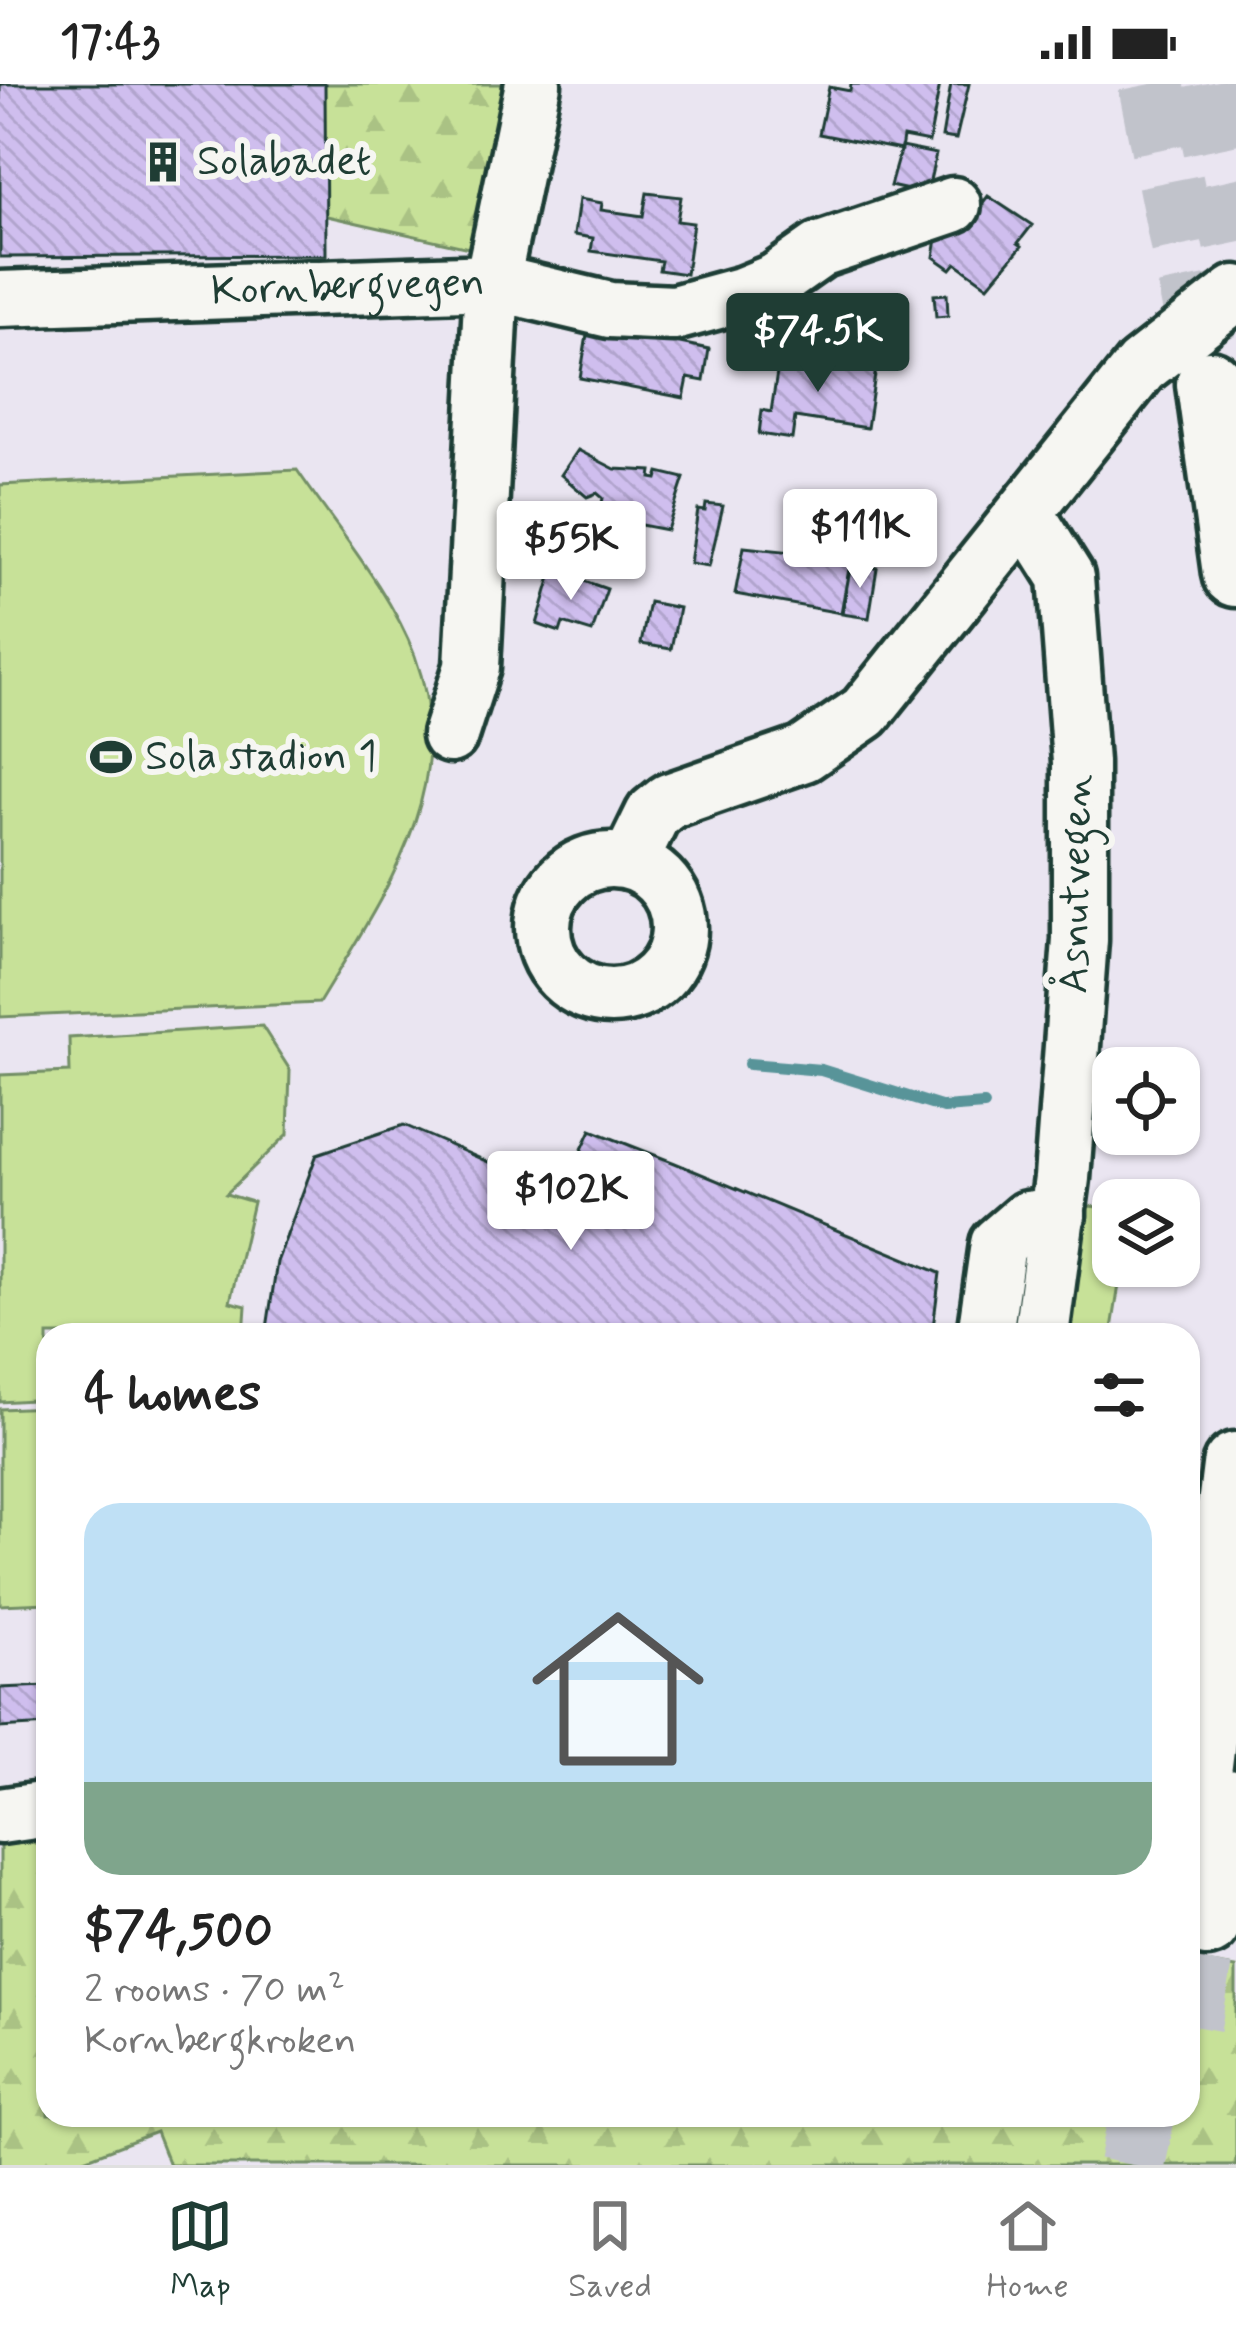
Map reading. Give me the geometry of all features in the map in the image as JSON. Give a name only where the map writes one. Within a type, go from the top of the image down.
[{"type":"highway","points":[[1210,384],[1236,573]]},
{"type":"highway","points":[[1200,1756],[1236,1466]]},
{"type":"highway","points":[[1207,1924],[1236,1758]]},
{"type":"street","name":"Kornbergvegen","points":[[0,299],[492,282],[533,84]]},
{"type":"street","points":[[451,735],[472,667],[492,282],[610,310],[674,313],[758,289],[820,250],[953,206]]},
{"type":"street","points":[[629,861],[653,814],[669,801],[804,754],[865,712],[1141,367],[1236,293]]},
{"type":"street","name":"Åsnutvegen","points":[[1027,514],[1066,577],[1077,663],[1080,940],[1058,1215],[1043,1323]]},
{"type":"street","points":[[988,1323],[998,1244],[1027,1219],[1058,1215]]},
{"type":"street","points":[[0,1816],[36,1811]]},
{"type":"green space","points":[[265,84],[520,84],[482,251],[247,198]]},
{"type":"green space","points":[[297,470],[392,607],[415,656],[427,704],[429,750],[423,795],[409,838],[368,922],[319,1003],[0,1017],[0,485]]},
{"type":"green space","points":[[262,1026],[290,1070],[288,1134],[226,1194],[253,1202],[230,1302],[246,1306],[245,1323],[36,1323],[36,1400],[0,1402],[0,1075],[70,1072],[69,1038]]},
{"type":"green space","points":[[1075,1205],[1092,1206],[1092,1287],[1119,1287],[1113,1323],[1058,1323]]},
{"type":"green space","points":[[36,1408],[36,1604],[0,1605],[0,1409]]},
{"type":"green space","points":[[36,1843],[36,2127],[1200,2127],[1200,1962],[1236,1968],[1236,2165],[169,2165],[156,2132],[69,2165],[0,2165],[0,1844]]},
{"type":"building","name":"Solabadet","points":[[0,84],[325,84],[326,255],[0,257]]},
{"type":"building","points":[[851,84],[940,84],[929,142],[903,137],[901,150],[819,134],[829,87],[850,91]]},
{"type":"building","points":[[951,84],[969,84],[956,139],[942,137]]},
{"type":"building","points":[[901,147],[936,154],[927,194],[890,186]]},
{"type":"building","points":[[647,193],[681,197],[677,221],[693,223],[686,274],[659,270],[661,261],[591,251],[593,238],[574,235],[579,199],[602,203],[601,210],[643,216]]},
{"type":"building","points":[[988,196],[1032,225],[1018,243],[1022,246],[988,286],[956,263],[951,269],[934,257],[940,220],[968,222]]},
{"type":"building","points":[[947,294],[948,316],[936,317],[934,295]]},
{"type":"building","points":[[607,328],[709,349],[704,381],[688,378],[684,398],[580,378],[588,329]]},
{"type":"building","points":[[780,353],[876,368],[867,428],[795,417],[792,439],[759,434],[762,410],[771,412]]},
{"type":"building","points":[[578,450],[615,469],[652,471],[651,478],[657,479],[659,472],[684,478],[667,530],[599,517],[603,498],[597,493],[587,497],[561,475]]},
{"type":"building","points":[[706,504],[723,506],[709,566],[690,563],[698,510],[705,511]]},
{"type":"building","points":[[744,547],[851,558],[841,613],[735,594]]},
{"type":"building","points":[[851,564],[877,568],[869,618],[842,614]]},
{"type":"building","points":[[553,570],[607,589],[592,632],[563,623],[560,632],[537,624]]},
{"type":"building","points":[[649,602],[679,608],[671,649],[641,644]]},
{"type":"building","points":[[404,1125],[561,1194],[591,1130],[940,1273],[934,1323],[268,1323],[277,1262],[317,1154]]},
{"type":"building","points":[[36,1686],[36,1726],[0,1728],[0,1688]]},
{"type":"waterway","points":[[749,1064],[821,1070],[944,1108],[984,1105]]},
{"type":"tunnel","points":[[1151,84],[1210,381]]},
{"type":"tunnel","points":[[1203,84],[1236,243]]},
{"type":"tunnel","points":[[1200,1961],[1207,1923]]},
{"type":"tunnel","points":[[1132,2165],[1140,2127]]},
{"type":"place","name":"Solabadet","points":[[163,162]]},
{"type":"place","name":"Sola stadion 1","points":[[111,757]]}]
